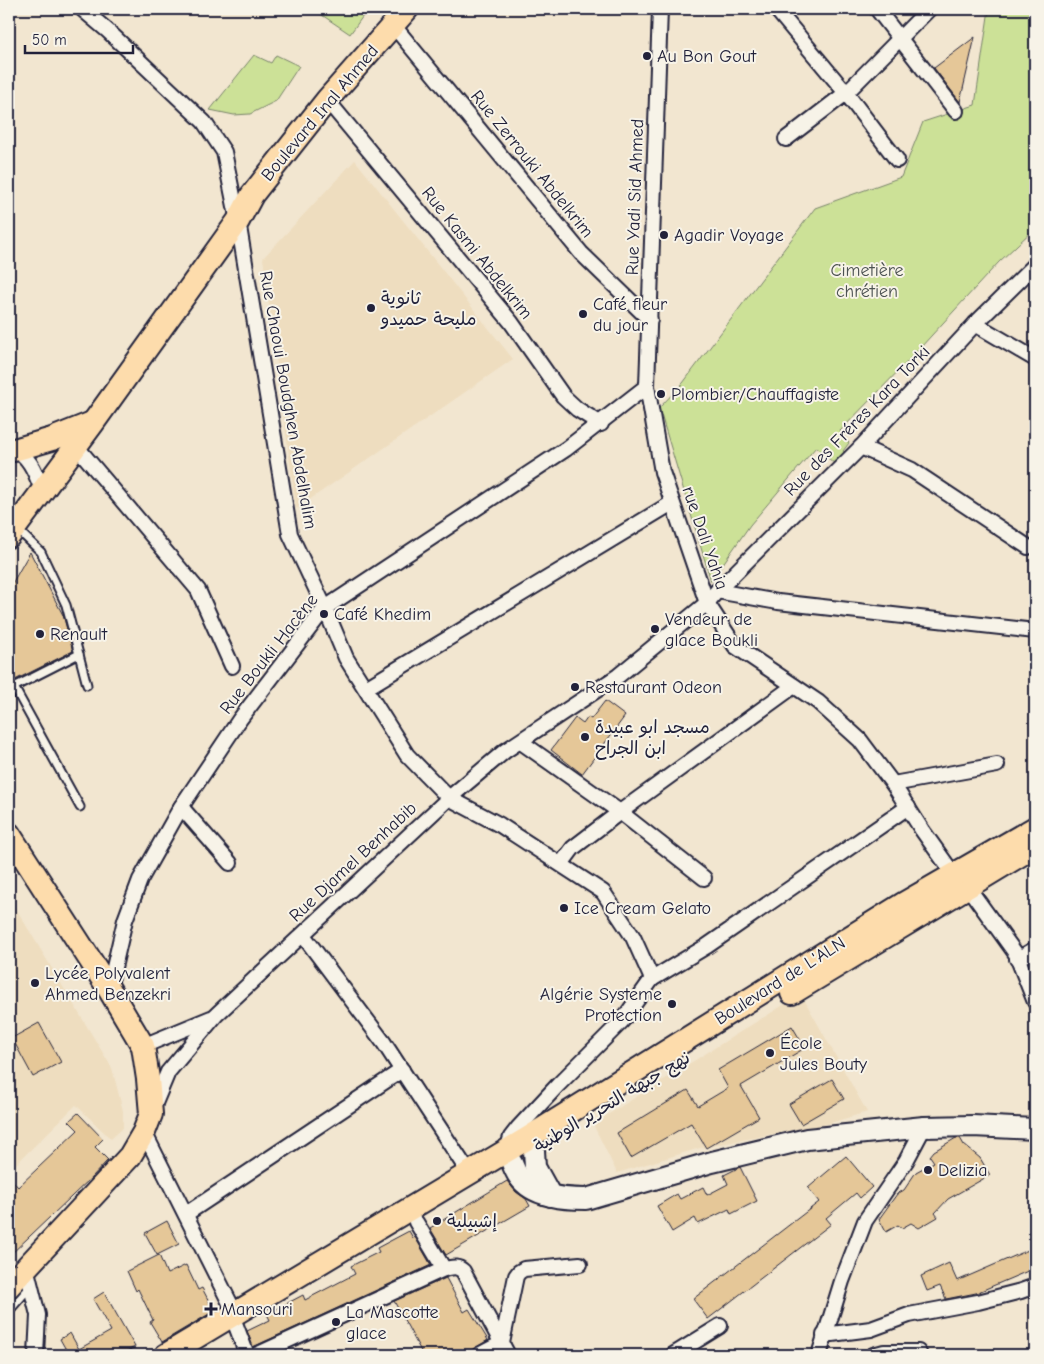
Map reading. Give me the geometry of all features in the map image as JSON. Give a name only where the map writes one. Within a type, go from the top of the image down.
[{"type":"main road","name":"Boulevard Inal Ahmed","points":[[12,532],[238,221],[252,195],[328,100],[400,17]]},
{"type":"main road","points":[[11,449],[46,441],[93,423]]},
{"type":"main road","points":[[961,880],[1035,828]]},
{"type":"main road","points":[[9,834],[109,989],[143,1046],[148,1079],[148,1123],[130,1156],[29,1276],[9,1286]]},
{"type":"main road","name":"نهج جبهة التحرير الوطنية","points":[[166,1355],[416,1222],[509,1157],[961,880],[1035,846]]},
{"type":"main road","points":[[509,1157],[520,1178],[530,1188],[550,1196],[569,1199],[586,1198],[712,1162],[807,1139],[924,1127],[973,1126],[1035,1129]]},
{"type":"main road","points":[[531,1144],[535,1167],[550,1196]]},
{"type":"main road","name":"نهج جبهة التحرير الوطنية","points":[[186,1355],[235,1318],[469,1173],[509,1157]]},
{"type":"street","name":"Rue Chaoui Boudghen Abdelhalim","points":[[82,9],[108,31],[204,122],[224,152],[238,221],[290,534],[346,658],[406,755],[449,798],[500,825],[603,892],[633,937],[652,979]]},
{"type":"street","name":"Rue Yadi Sid Ahmed","points":[[647,386],[660,9]]},
{"type":"street","points":[[776,9],[846,93],[897,160]]},
{"type":"street","points":[[877,9],[956,111]]},
{"type":"street","points":[[786,139],[846,93],[929,9]]},
{"type":"street","name":"Rue Zerrouki Abdelkrim","points":[[400,17],[581,253],[650,320]]},
{"type":"street","name":"Rue Kasmi Abdelkrim","points":[[328,100],[511,322],[563,396],[577,410],[601,424]]},
{"type":"street","name":"Rue des Fréres Kara Torki","points":[[521,742],[618,676],[708,604],[717,591],[861,447],[975,324],[1035,265]]},
{"type":"street","points":[[975,324],[1035,359]]},
{"type":"street","name":"Rue Boukli Hacène","points":[[109,989],[125,920],[140,880],[181,807],[240,719],[325,608],[566,449],[601,424],[647,386]]},
{"type":"street","name":"rue Dali Yahia","points":[[647,386],[662,472],[708,604],[735,646],[818,702],[860,740],[893,784],[922,830],[1016,954],[1035,1002]]},
{"type":"street","points":[[76,446],[198,590],[232,666]]},
{"type":"street","points":[[861,447],[912,470],[1028,547]]},
{"type":"street","points":[[11,449],[26,458],[35,471],[42,490]]},
{"type":"street","points":[[366,688],[672,503]]},
{"type":"street","points":[[717,591],[778,602],[1035,631]]},
{"type":"street","points":[[561,864],[573,848],[620,812],[794,686]]},
{"type":"street","points":[[521,742],[620,812],[704,878]]},
{"type":"street","name":"Rue Djamel Benhabib","points":[[216,1016],[449,798],[505,751],[521,742]]},
{"type":"street","points":[[893,784],[997,765]]},
{"type":"street","points":[[181,807],[230,863]]},
{"type":"street","points":[[509,1157],[511,1137],[558,1085],[622,1022],[652,979],[707,946],[908,807]]},
{"type":"street","points":[[303,935],[384,1043],[469,1173]]},
{"type":"street","points":[[1017,959],[1035,949]]},
{"type":"street","points":[[143,1046],[216,1016]]},
{"type":"street","points":[[216,1016],[168,1072],[148,1123],[186,1214],[235,1318],[247,1355]]},
{"type":"street","points":[[186,1214],[402,1070]]},
{"type":"street","points":[[531,1144],[558,1085]]},
{"type":"street","points":[[819,1355],[842,1281],[865,1221],[906,1161],[924,1127]]},
{"type":"street","points":[[416,1222],[444,1269]]},
{"type":"street","points":[[505,1349],[516,1276],[519,1272],[524,1269],[580,1264]]},
{"type":"street","points":[[256,1355],[444,1269],[455,1267],[463,1270],[505,1349]]},
{"type":"street","points":[[29,1276],[38,1315],[36,1355]]},
{"type":"street","points":[[824,1335],[871,1329],[909,1315],[978,1302],[1035,1286]]},
{"type":"street","points":[[673,1355],[720,1326]]},
{"type":"street","points":[[480,1355],[505,1349]]},
{"type":"street","points":[[873,1355],[884,1352],[918,1352],[920,1355]]},
{"type":"lane","points":[[12,532],[41,552],[66,606],[87,685]]},
{"type":"lane","points":[[79,654],[14,687],[80,808]]},
{"type":"lane","points":[[9,1311],[29,1276]]},
{"type":"shaded area","name":"ثانوية مليحة حميدو","points":[[355,160],[513,359],[296,509],[263,258]]},
{"type":"shaded area","name":"Lycée Polyvalent Ahmed Benzekri","points":[[9,897],[112,1068],[123,1111],[123,1128],[111,1139],[76,1105],[9,1171]]},
{"type":"shaded area","name":"École Jules Bouty","points":[[801,994],[867,1112],[810,1129],[789,1131],[700,1148],[617,1173],[593,1124]]},
{"type":"green space","points":[[313,9],[368,9],[350,34]]},
{"type":"green space","name":"Cimetière chrétien","points":[[989,9],[1035,9],[1035,228],[999,262],[909,360],[840,431],[849,443],[843,451],[848,455],[837,466],[816,447],[750,525],[711,581],[659,408],[683,383],[815,208],[901,177],[923,122],[975,105]]},
{"type":"green space","points":[[254,55],[271,63],[276,55],[299,66],[276,101],[250,114],[234,115],[210,110]]},
{"type":"building","points":[[975,37],[960,102],[934,68]]},
{"type":"building","name":"Renault","points":[[30,552],[63,615],[73,651],[9,683],[9,589]]},
{"type":"building","name":"مسجد ابو عبيدة ابن الجراح","points":[[605,701],[625,716],[582,774],[551,750],[575,718],[583,724],[588,717],[591,719]]},
{"type":"building","points":[[39,1023],[61,1062],[33,1077],[12,1038]]},
{"type":"building","points":[[792,1026],[805,1048],[741,1086],[759,1117],[706,1148],[691,1123],[631,1158],[617,1133],[688,1090],[698,1106],[728,1088],[718,1070]]},
{"type":"building","points":[[832,1079],[844,1099],[801,1124],[789,1104]]},
{"type":"building","points":[[78,1113],[103,1139],[95,1147],[108,1160],[9,1256],[9,1177],[18,1187],[78,1130],[69,1121]]},
{"type":"building","points":[[956,1138],[960,1138],[964,1145],[980,1158],[990,1175],[948,1199],[935,1213],[938,1217],[919,1228],[911,1223],[902,1228],[898,1225],[886,1232],[879,1219],[897,1194],[904,1190],[916,1172],[934,1162],[930,1156],[934,1151]]},
{"type":"building","points":[[846,1156],[872,1187],[860,1198],[856,1193],[826,1218],[831,1224],[708,1319],[693,1299],[819,1202],[808,1188]]},
{"type":"building","points":[[740,1167],[757,1201],[731,1214],[729,1209],[698,1224],[695,1218],[672,1232],[657,1206],[677,1194],[680,1199],[703,1187],[707,1195],[728,1184],[724,1175]]},
{"type":"building","points":[[507,1181],[516,1192],[526,1199],[530,1206],[446,1255],[430,1228]]},
{"type":"building","points":[[167,1221],[179,1244],[157,1255],[145,1233]]},
{"type":"building","points":[[409,1231],[413,1238],[415,1237],[431,1265],[253,1347],[247,1331],[270,1320],[267,1314],[303,1295],[305,1300],[355,1274],[351,1266],[379,1252],[377,1248]]},
{"type":"building","points":[[1033,1248],[1035,1268],[976,1293],[946,1299],[940,1286],[927,1291],[921,1276],[949,1263],[957,1281]]},
{"type":"building","points":[[159,1255],[167,1274],[186,1265],[198,1290],[202,1288],[214,1311],[162,1342],[150,1322],[153,1320],[127,1271]]},
{"type":"building","points":[[446,1278],[464,1312],[469,1309],[488,1340],[475,1348],[469,1355],[423,1355],[394,1301]]},
{"type":"building","points":[[104,1292],[135,1347],[119,1355],[69,1355],[60,1339],[70,1333],[79,1349],[111,1331],[93,1299]]},
{"type":"place","name":"Au Bon Gout","points":[[647,56]]},
{"type":"place","name":"Agadir Voyage","points":[[664,235]]},
{"type":"place","name":"ثانوية مليحة حميدو","points":[[371,308]]},
{"type":"place","name":"Café fleur du jour","points":[[583,314]]},
{"type":"place","name":"Plombier/Chauffagiste","points":[[661,394]]},
{"type":"place","name":"Café Khedim","points":[[324,614]]},
{"type":"place","name":"Vendeur de glace Boukli","points":[[655,629]]},
{"type":"place","name":"Renault","points":[[40,634]]},
{"type":"place","name":"Restaurant Odeon","points":[[575,687]]},
{"type":"place","name":"مسجد ابو عبيدة ابن الجراح","points":[[585,737]]},
{"type":"place","name":"Ice Cream Gelato","points":[[564,908]]},
{"type":"place","name":"Lycée Polyvalent Ahmed Benzekri","points":[[35,983]]},
{"type":"place","name":"Algérie Systeme Protection","points":[[672,1004]]},
{"type":"place","name":"École Jules Bouty","points":[[770,1053]]},
{"type":"place","name":"Delizia","points":[[928,1170]]},
{"type":"place","name":"إشبيلية","points":[[437,1221]]},
{"type":"place","name":"Mansouri","points":[[211,1309]]},
{"type":"place","name":"La Mascotte glace","points":[[336,1322]]}]
